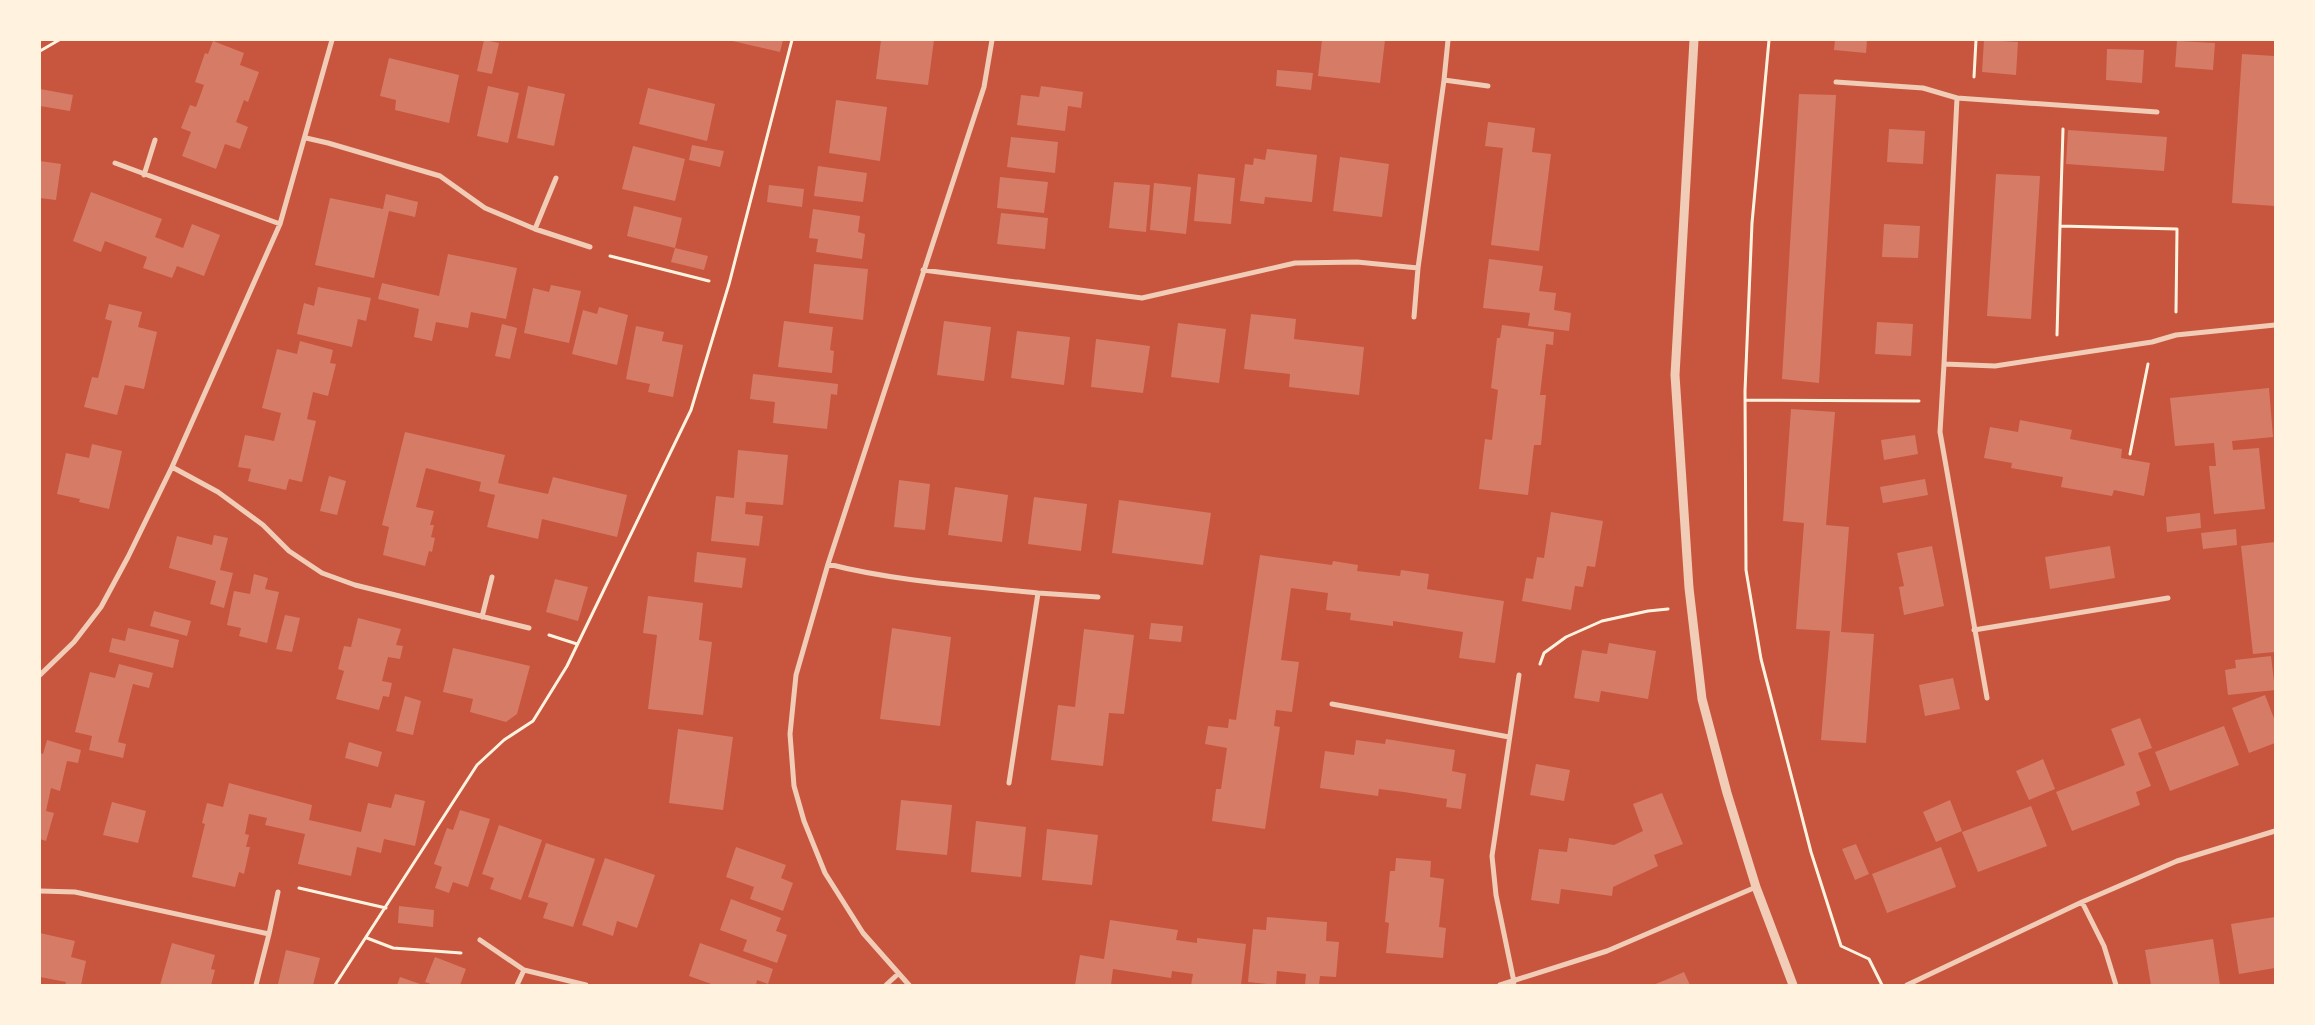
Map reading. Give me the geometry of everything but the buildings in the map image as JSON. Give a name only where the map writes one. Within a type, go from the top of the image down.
[{"type":"street","points":[[40,675],[74,642],[101,607],[172,467],[280,224],[306,138],[332,40]]},
{"type":"street","points":[[909,985],[862,933],[825,873],[804,821],[794,786],[790,734],[796,675],[828,564],[884,398],[923,270],[984,87],[992,40]]},
{"type":"street","points":[[1414,317],[1418,268],[1448,40]]},
{"type":"street","points":[[1694,40],[1675,375],[1691,607],[1702,699],[1727,793],[1756,887],[1794,985]]},
{"type":"street","points":[[1444,80],[1488,86]]},
{"type":"street","points":[[1836,82],[1923,88],[1957,98],[2157,112]]},
{"type":"street","points":[[1957,98],[1940,432],[1987,698]]},
{"type":"street","points":[[306,138],[328,142],[440,176],[485,208],[535,229],[590,247]]},
{"type":"street","points":[[144,175],[155,140]]},
{"type":"street","points":[[115,163],[280,224]]},
{"type":"street","points":[[535,229],[556,178]]},
{"type":"street","points":[[923,270],[1142,298],[1295,262],[1357,262],[1418,268]]},
{"type":"street","points":[[1944,364],[1995,366],[2152,342],[2176,335],[2275,324]]},
{"type":"street","points":[[172,467],[218,492],[263,525],[289,551],[322,573],[355,586],[528,628]]},
{"type":"street","points":[[828,564],[848,569],[967,586],[1098,597]]},
{"type":"street","points":[[482,617],[492,577]]},
{"type":"street","points":[[1009,782],[1038,593]]},
{"type":"street","points":[[1974,630],[2168,598]]},
{"type":"street","points":[[1514,982],[1496,894],[1492,856],[1519,675]]},
{"type":"street","points":[[1332,704],[1509,737]]},
{"type":"street","points":[[1907,985],[2082,902],[2177,861],[2275,830]]},
{"type":"street","points":[[1500,985],[1607,951],[1756,887]]},
{"type":"street","points":[[40,891],[75,892],[269,934]]},
{"type":"street","points":[[256,985],[278,892]]},
{"type":"street","points":[[2082,902],[2104,946],[2116,985]]},
{"type":"street","points":[[480,940],[524,970],[586,985]]},
{"type":"street","points":[[518,985],[524,970]]},
{"type":"street","points":[[886,985],[898,974]]},
{"type":"path","points":[[40,51],[59,40]]},
{"type":"path","points":[[335,985],[477,766],[504,740],[533,721],[566,666],[691,410],[729,284],[792,40]]},
{"type":"path","points":[[1769,40],[1752,223],[1745,400],[1746,570],[1760,659],[1811,852],[1841,946],[1869,958],[1882,985]]},
{"type":"path","points":[[1973,99],[1976,40]]},
{"type":"path","points":[[2056,356],[2065,106]]},
{"type":"path","points":[[2060,226],[2177,228],[2176,335]]},
{"type":"path","points":[[590,247],[602,253],[709,281]]},
{"type":"path","points":[[2130,454],[2152,342]]},
{"type":"path","points":[[1745,400],[1942,401]]},
{"type":"path","points":[[1519,675],[1539,666],[1544,653],[1566,636],[1602,621],[1648,611],[1691,607]]},
{"type":"path","points":[[528,628],[577,644]]},
{"type":"path","points":[[278,892],[292,886],[386,908]]},
{"type":"path","points":[[367,938],[393,948],[461,954],[480,940]]}]
